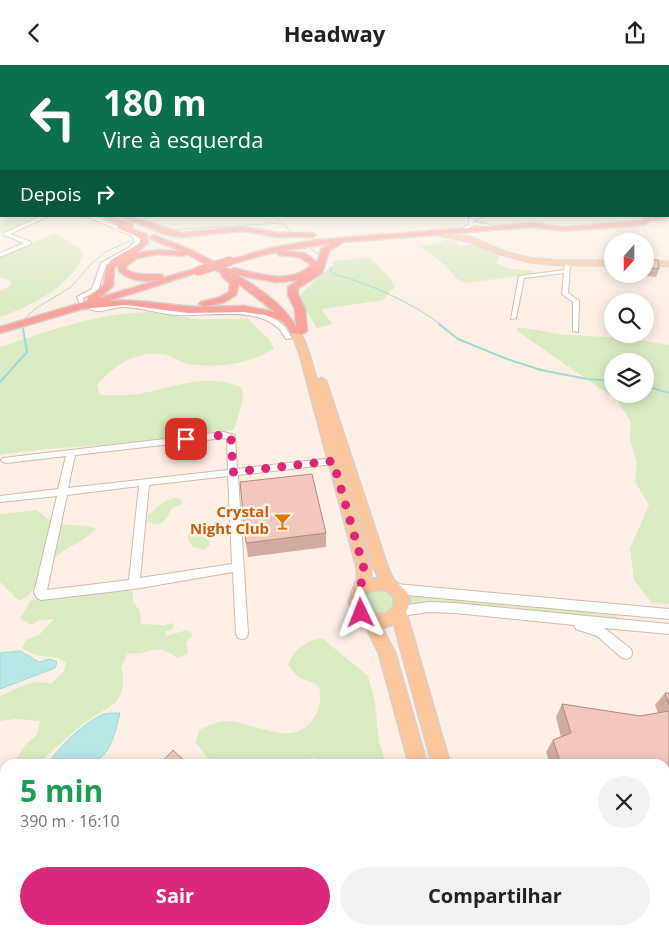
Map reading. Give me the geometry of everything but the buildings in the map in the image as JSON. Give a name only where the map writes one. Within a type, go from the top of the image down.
[{"type":"highway","points":[[84,305],[108,287],[110,269],[113,263],[139,248],[145,241],[141,235],[111,223]]},
{"type":"highway","points":[[120,223],[202,257],[259,278],[282,279],[306,274],[314,266],[308,257],[294,253],[243,256]]},
{"type":"highway","points":[[128,223],[182,245],[202,257]]},
{"type":"highway","points":[[140,223],[167,232],[191,235],[243,229],[292,236],[383,233]]},
{"type":"highway","points":[[243,256],[311,243],[533,223]]},
{"type":"highway","points":[[631,224],[636,223]]},
{"type":"highway","points":[[243,256],[314,240],[469,225],[489,227],[538,225],[564,229],[645,223]]},
{"type":"highway","points":[[167,232],[179,239],[182,245]]},
{"type":"highway","points":[[0,330],[196,269],[227,265],[254,249],[259,242],[249,235],[231,233],[208,236],[196,243],[202,257]]},
{"type":"highway","points":[[295,333],[300,309],[293,295],[293,287],[319,271],[322,254],[327,247],[358,238]]},
{"type":"highway","points":[[176,276],[157,278],[137,277],[127,274],[122,267],[123,263],[131,258],[156,252],[174,252],[202,257]]},
{"type":"highway","points":[[176,276],[164,285],[161,295],[172,302],[189,305],[208,303],[225,298],[234,291],[235,283],[227,265]]},
{"type":"highway","points":[[227,265],[275,298],[295,320],[295,333]]},
{"type":"highway","points":[[227,265],[274,303],[289,321],[295,333]]},
{"type":"highway","points":[[84,305],[125,301],[181,310],[244,309],[267,312],[289,321]]},
{"type":"main road","points":[[489,227],[480,232],[482,237],[509,252],[568,265]]},
{"type":"main road","points":[[429,232],[470,239],[503,253],[529,260],[568,265],[604,263]]},
{"type":"main road","points":[[654,262],[669,263]]},
{"type":"main road","points":[[295,333],[305,355],[364,569],[364,578],[356,599],[358,609],[370,619],[387,653],[417,759]]},
{"type":"main road","points":[[295,333],[312,357],[381,568],[392,587],[402,597],[403,607],[400,612],[388,620],[370,619]]},
{"type":"main road","points":[[360,591],[374,583],[392,587]]},
{"type":"main road","points":[[400,612],[440,759]]},
{"type":"street","points":[[0,255],[28,243],[6,234],[32,223]]},
{"type":"street","points":[[104,223],[134,235],[138,241],[132,248],[103,264],[95,290],[80,297],[84,305],[101,310],[126,305],[176,313],[238,313],[255,315],[279,324],[287,332],[295,333]]},
{"type":"street","points":[[513,318],[521,277],[568,265],[565,294],[576,301],[576,331]]},
{"type":"street","points":[[6,461],[228,435],[231,437],[242,634]]},
{"type":"street","points":[[71,453],[61,493],[41,595],[134,584],[239,567]]},
{"type":"street","points":[[0,499],[333,461]]},
{"type":"street","points":[[134,584],[144,483]]},
{"type":"street","points":[[392,587],[669,615]]},
{"type":"street","points":[[400,612],[430,607],[455,608],[669,629]]},
{"type":"street","points":[[622,625],[623,616],[627,613],[669,615]]},
{"type":"street","points":[[565,619],[601,632],[626,653]]},
{"type":"green space","points":[[0,223],[27,223],[0,234]]},
{"type":"green space","points":[[55,233],[80,248],[83,255],[77,267],[69,277],[48,294],[37,301],[0,317],[0,291],[10,286],[11,283],[9,280],[0,277],[0,257]]},
{"type":"green space","points":[[445,240],[458,241],[456,245],[463,246],[475,243],[500,255],[496,263],[508,268],[533,271],[532,274],[466,283],[457,279],[447,267],[421,246]]},
{"type":"green space","points":[[370,258],[395,286],[383,300],[323,309],[322,311],[333,324],[317,328],[301,302],[300,296],[333,265],[333,261]]},
{"type":"green space","points":[[149,312],[194,319],[248,319],[270,341],[274,348],[243,362],[207,366],[184,363],[169,356],[157,354],[137,356],[120,365],[104,377],[97,385],[100,395],[132,395],[192,382],[216,381],[229,383],[242,388],[243,399],[234,430],[138,442],[34,450],[0,455],[0,347],[92,319]]},
{"type":"green space","points":[[518,328],[604,337],[604,343],[654,343],[669,345],[669,604],[652,603],[634,580],[630,548],[649,505],[635,482],[637,463],[630,440],[631,422],[619,403],[654,403],[654,353],[604,353],[604,391],[517,331]]},
{"type":"green space","points":[[176,498],[181,500],[182,504],[171,509],[162,522],[153,524],[148,521],[147,517],[164,502]]},
{"type":"green space","points":[[37,510],[49,520],[58,524],[85,526],[96,529],[56,556],[29,595],[19,601],[0,582],[0,514]]},
{"type":"green space","points":[[203,523],[209,524],[200,531],[210,541],[209,546],[203,550],[192,546],[188,534],[195,526]]},
{"type":"green space","points":[[129,589],[133,594],[133,602],[140,611],[141,624],[164,625],[173,623],[173,629],[166,631],[166,636],[187,630],[193,634],[186,643],[188,653],[178,658],[162,650],[152,650],[136,654],[128,653],[121,667],[123,676],[122,690],[115,703],[84,723],[43,759],[16,759],[25,745],[37,735],[40,721],[16,719],[0,721],[0,696],[31,683],[51,684],[64,671],[66,663],[58,658],[41,656],[22,648],[26,640],[39,635],[54,619],[40,620],[31,625],[20,618],[31,600]]},
{"type":"green space","points":[[374,589],[389,591],[395,599],[395,608],[381,614],[366,609],[364,597]]},
{"type":"green space","points":[[403,593],[618,614],[616,620],[410,608]]},
{"type":"green space","points":[[322,638],[368,676],[375,702],[379,742],[384,759],[318,759],[314,757],[312,759],[209,759],[196,743],[199,730],[217,723],[228,721],[285,733],[305,728],[313,719],[320,703],[319,686],[297,676],[288,665],[293,654],[311,641]]},
{"type":"water","points":[[20,651],[39,662],[50,659],[57,662],[55,668],[0,689],[0,653]]},
{"type":"water","points":[[120,713],[110,744],[105,753],[98,759],[51,759],[65,743],[81,729],[104,714]]},
{"type":"waterway","points":[[170,230],[280,223]]},
{"type":"waterway","points":[[281,223],[293,233]]},
{"type":"waterway","points":[[25,318],[35,309],[71,287],[91,264],[107,251],[135,239]]},
{"type":"waterway","points":[[309,247],[318,254]]},
{"type":"waterway","points":[[331,267],[331,271],[334,274],[390,295],[418,309],[441,325]]},
{"type":"waterway","points":[[439,324],[458,339],[507,359],[541,370],[604,380]]},
{"type":"waterway","points":[[0,382],[27,352],[23,329]]},
{"type":"waterway","points":[[654,389],[669,393]]},
{"type":"place","name":"Crystal Night Club","points":[[283,521]]},
{"type":"route","points":[[186,439],[224,435],[231,437],[233,472],[333,461],[364,569],[364,578],[356,599],[361,613]]}]
